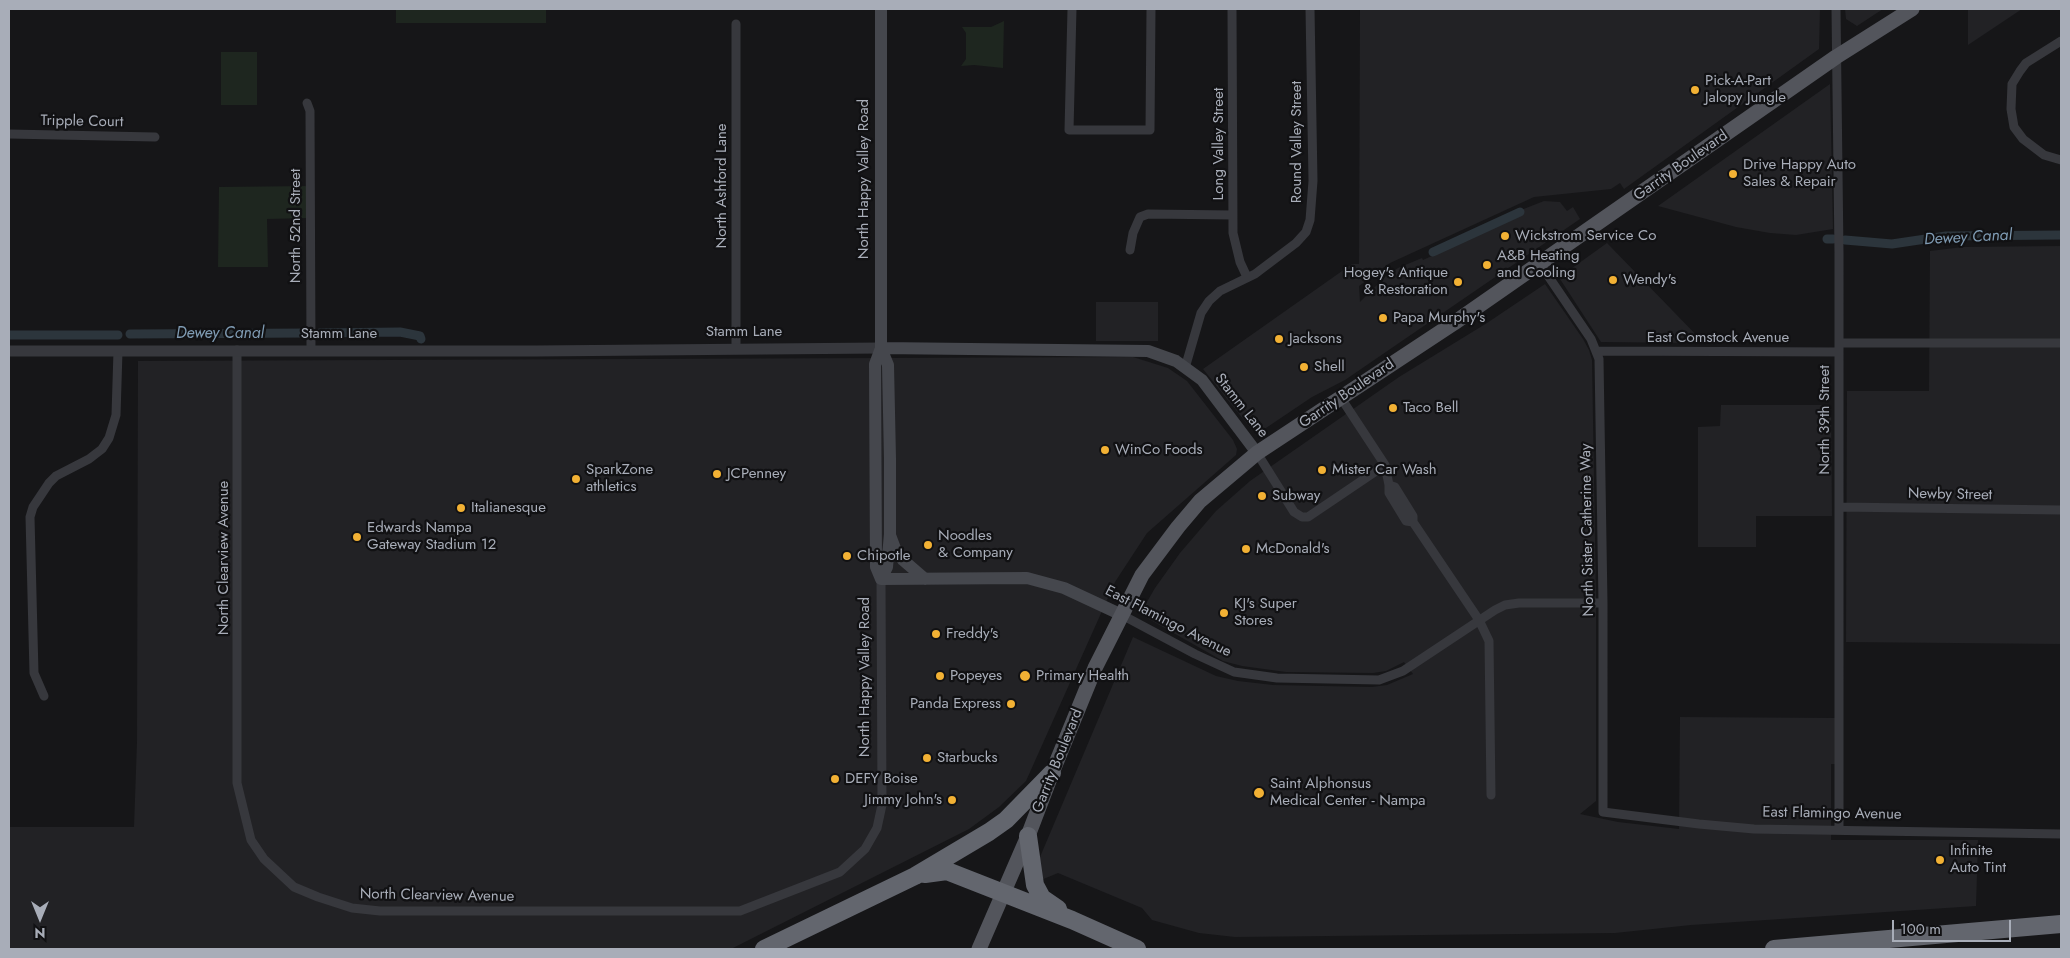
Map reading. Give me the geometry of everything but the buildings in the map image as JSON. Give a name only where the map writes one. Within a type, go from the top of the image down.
[{"type":"highway","points":[[764,949],[915,876],[989,832],[1006,820],[1052,772]]},
{"type":"highway","points":[[1028,836],[1035,886],[1042,898],[1072,920]]},
{"type":"highway","points":[[915,876],[947,871],[1072,920],[1136,949]]},
{"type":"highway","points":[[1774,949],[2061,924]]},
{"type":"main road","name":"North Happy Valley Road","points":[[881,9],[881,348],[875,364],[876,567],[881,580]]},
{"type":"main road","name":"Garrity Boulevard","points":[[979,949],[1028,836],[1095,668],[1142,575],[1200,501],[1257,453],[1540,264],[1836,57],[1912,9]]},
{"type":"main road","name":"North Happy Valley Road","points":[[881,348],[888,365],[890,534],[887,567],[881,580]]},
{"type":"main road","name":"Stamm Lane","points":[[881,348],[1148,351],[1176,361],[1202,380],[1257,453]]},
{"type":"main road","points":[[890,534],[896,551],[903,560],[925,579]]},
{"type":"main road","name":"East Flamingo Avenue","points":[[881,580],[1027,578],[1064,588],[1122,616]]},
{"type":"street","points":[[1072,9],[1070,130],[1150,130],[1151,9]]},
{"type":"street","name":"Long Valley Street","points":[[1232,9],[1233,233],[1240,262],[1247,278]]},
{"type":"street","name":"Round Valley Street","points":[[1185,368],[1201,313],[1209,301],[1220,291],[1247,278],[1296,243],[1306,232],[1310,220],[1313,181],[1310,9]]},
{"type":"street","name":"North 39th Street","points":[[1836,9],[1839,347],[1839,830]]},
{"type":"street","name":"North Ashford Lane","points":[[736,24],[736,348]]},
{"type":"street","points":[[2061,41],[2026,63],[2020,71],[2012,84],[2011,109],[2014,127],[2023,139],[2044,155],[2061,160]]},
{"type":"street","name":"North 52nd Street","points":[[307,102],[310,112],[311,350]]},
{"type":"street","name":"Tripple Court","points":[[9,134],[155,137]]},
{"type":"street","points":[[1130,250],[1140,217],[1148,214],[1233,215]]},
{"type":"street","name":"North Sister Catherine Way","points":[[1540,264],[1591,339],[1597,351],[1600,372],[1603,603],[1602,812]]},
{"type":"street","name":"East Comstock Avenue","points":[[1597,351],[2061,343]]},
{"type":"street","name":"Stamm Lane","points":[[9,351],[536,351],[881,348]]},
{"type":"street","name":"North Clearview Avenue","points":[[237,350],[237,783],[250,840],[264,860],[294,887],[318,898],[352,908],[377,911],[740,911],[840,872],[865,850],[877,828],[882,805]]},
{"type":"street","points":[[44,696],[34,673],[30,517],[33,507],[56,476],[89,459],[102,449],[109,438],[116,415],[118,351]]},
{"type":"street","points":[[1342,398],[1385,465],[1390,485],[1395,487],[1413,516],[1413,522],[1479,620],[1489,641],[1491,795]]},
{"type":"street","name":"Stamm Lane","points":[[1257,453],[1294,512],[1302,517],[1308,517],[1385,465]]},
{"type":"street","name":"Newby Street","points":[[1839,507],[2061,510]]},
{"type":"street","name":"North Happy Valley Road","points":[[881,580],[882,805]]},
{"type":"street","name":"East Flamingo Avenue","points":[[1122,616],[1227,670],[1247,675],[1277,678],[1379,680],[1403,671],[1479,620],[1505,605],[1519,603],[1603,603]]},
{"type":"street","name":"East Flamingo Avenue","points":[[1602,812],[1746,828],[2061,834]]},
{"type":"shaded area","points":[[396,9],[546,9],[546,23],[396,23]]},
{"type":"shaded area","points":[[1360,9],[1820,9],[1819,49],[1624,189],[1620,183],[1611,189],[1534,197],[1390,263],[1359,286],[1360,302],[1386,276],[1398,268],[1422,258],[1423,260],[1489,230],[1522,214],[1521,210],[1544,201],[1560,202],[1567,211],[1573,207],[1580,219],[1345,380],[1312,397],[1263,430],[1252,430],[1203,369],[1352,264],[1359,264]]},
{"type":"shaded area","points":[[1845,9],[1883,9],[1857,26],[1846,19]]},
{"type":"shaded area","points":[[1968,9],[2022,9],[1968,45]]},
{"type":"shaded area","points":[[1004,21],[1003,68],[974,65],[961,66],[966,59],[966,33],[962,27],[991,27]]},
{"type":"shaded area","points":[[221,52],[257,52],[257,105],[221,105]]},
{"type":"shaded area","points":[[1830,84],[1833,229],[1796,235],[1770,233],[1736,227],[1658,206]]},
{"type":"shaded area","points":[[309,186],[309,218],[267,219],[268,267],[218,267],[219,187]]},
{"type":"shaded area","points":[[1607,243],[1704,343],[1601,342],[1560,279],[1561,276]]},
{"type":"shaded area","points":[[2061,246],[2060,644],[1846,642],[1847,391],[1929,391],[1930,251],[1963,247]]},
{"type":"shaded area","points":[[1545,284],[1583,339],[1592,360],[1596,597],[1596,801],[1580,814],[1618,822],[1679,829],[1680,717],[1835,718],[1835,764],[1831,764],[1831,840],[1978,840],[1976,906],[1691,925],[1615,933],[1235,937],[1199,933],[1152,920],[1142,908],[1058,873],[1041,880],[1038,867],[1040,857],[1133,637],[1216,676],[1238,681],[1273,685],[1372,687],[1387,685],[1413,674],[1404,662],[1386,671],[1373,673],[1286,672],[1242,666],[1223,661],[1140,614],[1155,588],[1180,553],[1216,511],[1250,481],[1399,377],[1487,323]]},
{"type":"shaded area","points":[[1096,302],[1158,302],[1158,341],[1096,341]]},
{"type":"shaded area","points":[[1133,357],[1168,368],[1187,381],[1233,440],[1237,449],[1236,455],[1147,533],[1115,582],[1026,781],[999,807],[969,829],[731,949],[9,949],[9,827],[134,827],[137,742],[138,361]]},
{"type":"shaded area","points":[[1721,405],[1831,405],[1832,516],[1756,516],[1756,547],[1698,547],[1698,427],[1720,426]]},
{"type":"waterway","name":"Dewey Canal","points":[[1433,252],[1520,212]]},
{"type":"waterway","name":"Dewey Canal","points":[[1845,240],[1892,244],[1946,236],[2061,235]]},
{"type":"waterway","name":"Dewey Canal","points":[[1827,239],[1833,239]]},
{"type":"waterway","name":"Dewey Canal","points":[[320,333],[400,332],[420,336],[421,339]]},
{"type":"waterway","name":"Dewey Canal","points":[[130,334],[310,333]]},
{"type":"waterway","name":"Dewey Canal","points":[[9,335],[118,335]]},
{"type":"place","name":"Pick-A-Part Jalopy Jungle","points":[[1695,90]]},
{"type":"place","name":"Drive Happy Auto Sales & Repair","points":[[1733,174]]},
{"type":"place","name":"Wickstrom Service Co","points":[[1505,236]]},
{"type":"place","name":"A&B Heating and Cooling","points":[[1487,265]]},
{"type":"place","name":"Wendy's","points":[[1613,280]]},
{"type":"place","name":"Hogey's Antique & Restoration","points":[[1458,282]]},
{"type":"place","name":"Papa Murphy's","points":[[1383,318]]},
{"type":"place","name":"Jacksons","points":[[1279,339]]},
{"type":"place","name":"Shell","points":[[1304,367]]},
{"type":"place","name":"Taco Bell","points":[[1393,408]]},
{"type":"place","name":"WinCo Foods","points":[[1105,450]]},
{"type":"place","name":"Mister Car Wash","points":[[1322,470]]},
{"type":"place","name":"JCPenney","points":[[717,474]]},
{"type":"place","name":"SparkZone athletics","points":[[576,479]]},
{"type":"place","name":"Subway","points":[[1262,496]]},
{"type":"place","name":"Italianesque","points":[[461,508]]},
{"type":"place","name":"Edwards Nampa Gateway Stadium 12","points":[[357,537]]},
{"type":"place","name":"Noodles & Company","points":[[928,545]]},
{"type":"place","name":"McDonald's","points":[[1246,549]]},
{"type":"place","name":"Chipotle","points":[[847,556]]},
{"type":"place","name":"KJ's Super Stores","points":[[1224,613]]},
{"type":"place","name":"Freddy's","points":[[936,634]]},
{"type":"place","name":"Popeyes","points":[[940,676]]},
{"type":"place","name":"Primary Health","points":[[1025,676]]},
{"type":"place","name":"Panda Express","points":[[1011,704]]},
{"type":"place","name":"Starbucks","points":[[927,758]]},
{"type":"place","name":"DEFY Boise","points":[[835,779]]},
{"type":"place","name":"Saint Alphonsus Medical Center - Nampa","points":[[1259,793]]},
{"type":"place","name":"Jimmy John's","points":[[952,800]]},
{"type":"place","name":"Infinite Auto Tint","points":[[1940,860]]}]
